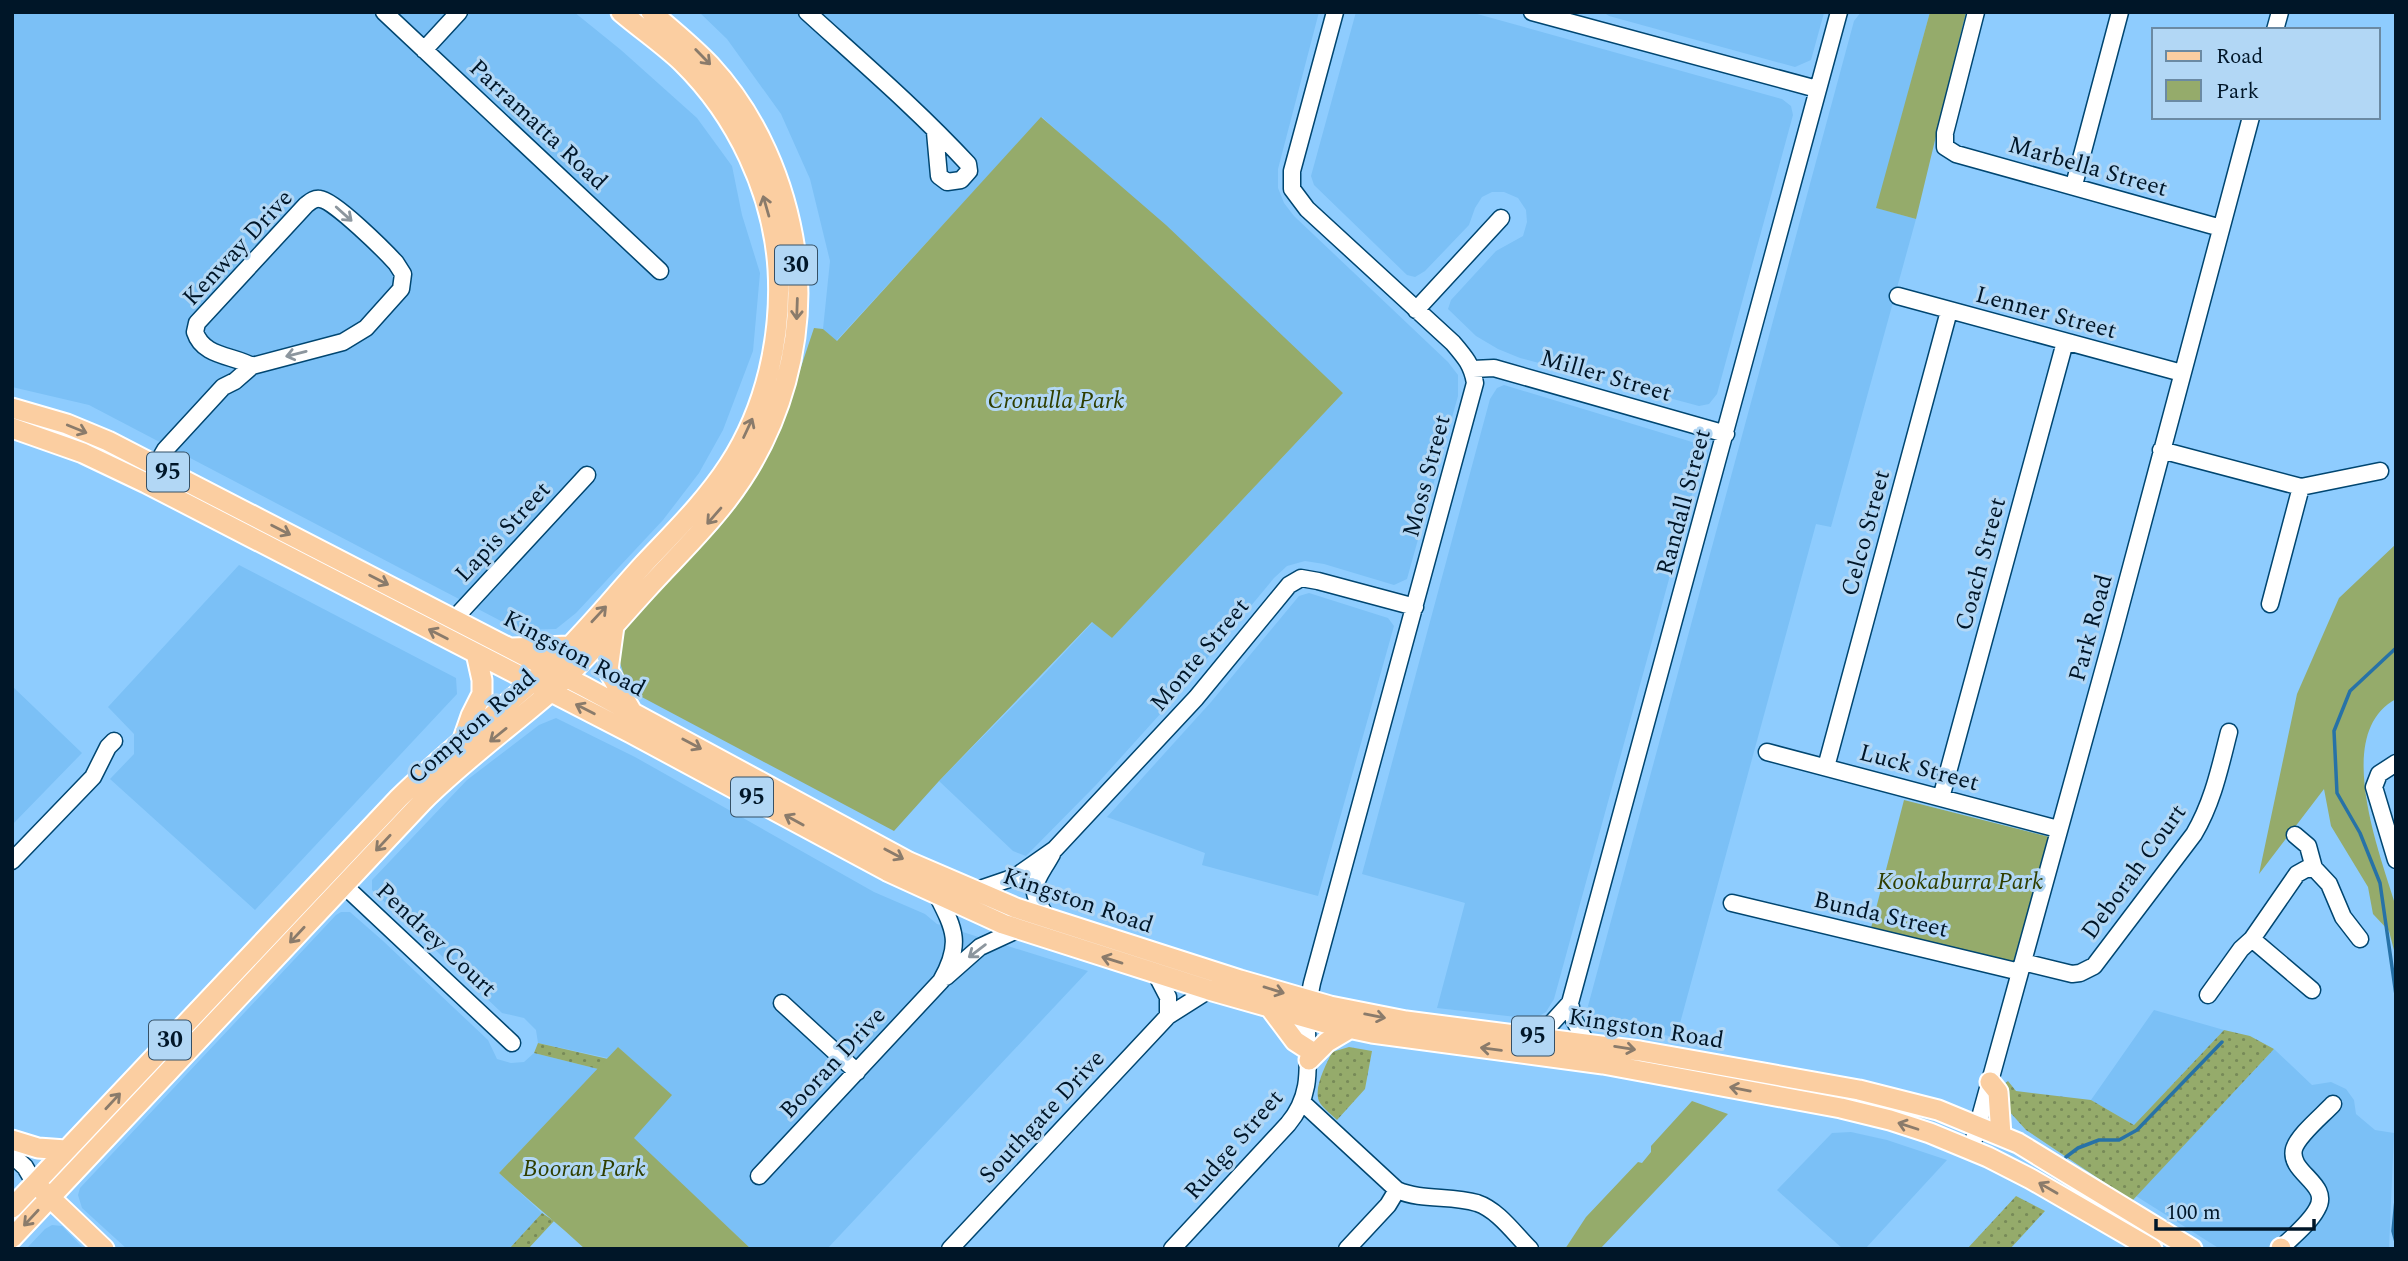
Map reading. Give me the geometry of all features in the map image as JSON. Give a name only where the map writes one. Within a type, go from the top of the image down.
[{"type":"main road","name":"Compton Road","points":[[12,1238],[438,786],[551,691],[569,646],[694,510],[729,464],[757,408],[770,367],[777,325],[777,251],[767,207],[750,159],[725,116],[696,77],[666,48],[621,12]]},
{"type":"main road","name":"Compton Road","points":[[12,1208],[399,798],[532,681],[556,673],[614,625],[714,516],[746,472],[766,435],[782,394],[797,316],[792,233],[781,189],[752,121],[726,82],[695,49],[651,12]]},
{"type":"main road","name":"Kingston Road","points":[[12,408],[67,424],[107,441],[150,474],[476,653],[715,777],[871,863],[936,895],[1018,929],[1271,1009],[1308,1010],[1586,1042],[1859,1090],[1938,1110],[2001,1135],[2045,1159],[2192,1249]]},
{"type":"main road","name":"Kingston Road","points":[[12,428],[150,474],[454,619],[909,862],[974,891],[1308,1010],[1349,1029],[1592,1062],[1841,1108],[1911,1126],[1972,1150],[2031,1179],[2151,1249]]},
{"type":"main road","points":[[614,625],[608,670],[632,712]]},
{"type":"main road","points":[[510,649],[569,646]]},
{"type":"main road","points":[[463,740],[482,694],[476,653]]},
{"type":"main road","points":[[1271,1009],[1309,1055],[1349,1029]]},
{"type":"main road","points":[[1990,1082],[1998,1091],[2001,1135]]},
{"type":"main road","points":[[12,1140],[38,1149],[66,1150]]},
{"type":"main road","points":[[35,1184],[104,1249]]},
{"type":"street","name":"Parramatta Road","points":[[384,12],[660,271]]},
{"type":"street","points":[[424,50],[459,12]]},
{"type":"street","points":[[807,12],[935,132]]},
{"type":"street","points":[[1335,12],[1292,171],[1292,189],[1307,209],[1453,343],[1473,369]]},
{"type":"street","points":[[1532,12],[1578,18],[1817,89]]},
{"type":"street","name":"Randall Street","points":[[1539,1037],[1570,1003],[1839,12]]},
{"type":"street","name":"Marbella Street","points":[[1976,12],[1945,133],[1945,147],[1956,154],[2221,228]]},
{"type":"street","points":[[2074,185],[2120,12]]},
{"type":"street","name":"Park Road","points":[[1972,1150],[2250,119]]},
{"type":"street","name":"Kenway Drive","points":[[150,474],[169,445],[223,387],[235,381],[252,366],[351,338],[366,328],[397,294],[407,278],[390,257],[319,195],[300,211],[188,333],[223,358],[230,357],[252,366]]},
{"type":"street","points":[[1416,310],[1501,218]]},
{"type":"street","name":"Lenner Street","points":[[1898,296],[2182,373]]},
{"type":"street","name":"Celco Street","points":[[1826,767],[1949,311]]},
{"type":"street","name":"Coach Street","points":[[1941,798],[2065,342]]},
{"type":"street","points":[[223,358],[226,366],[223,387]]},
{"type":"street","name":"Miller Street","points":[[1473,369],[1494,368],[1726,434]]},
{"type":"street","name":"Moss Street","points":[[1308,1010],[1475,383],[1473,369]]},
{"type":"street","points":[[2161,450],[2301,487],[2380,471]]},
{"type":"street","name":"Lapis Street","points":[[454,619],[587,475]]},
{"type":"street","points":[[2270,604],[2301,487]]},
{"type":"street","name":"Monte Street","points":[[974,891],[1015,877],[1055,849],[1196,698],[1289,584],[1301,578],[1318,580],[1415,607]]},
{"type":"street","name":"Deborah Court","points":[[2022,967],[2072,974],[2094,966],[2203,819],[2211,801],[2229,732]]},
{"type":"street","points":[[12,861],[93,777],[108,747],[114,741]]},
{"type":"street","name":"Luck Street","points":[[1767,752],[2058,830]]},
{"type":"street","points":[[2396,762],[2379,774],[2374,787],[2396,860]]},
{"type":"street","points":[[2295,835],[2308,846],[2314,868],[2329,884],[2343,917],[2360,939]]},
{"type":"street","name":"Monte Street","points":[[1048,919],[1033,891],[1055,849]]},
{"type":"street","points":[[2208,999],[2241,949],[2252,939],[2297,874],[2314,868]]},
{"type":"street","name":"Pendrey Court","points":[[329,872],[512,1042]]},
{"type":"street","name":"Booran Drive","points":[[936,895],[950,919],[955,938],[952,959],[941,981]]},
{"type":"street","name":"Bunda Street","points":[[1732,904],[2022,967]]},
{"type":"street","name":"Booran Drive","points":[[759,1176],[941,981],[980,947],[1018,929]]},
{"type":"street","points":[[2252,939],[2312,990]]},
{"type":"street","points":[[1156,974],[1168,997],[1168,1016]]},
{"type":"street","name":"Southgate Drive","points":[[950,1249],[1168,1016],[1209,990]]},
{"type":"street","points":[[782,1003],[857,1072]]},
{"type":"street","points":[[1570,1003],[1574,1020],[1586,1042]]},
{"type":"street","name":"Rudge Street","points":[[1172,1249],[1287,1124],[1303,1103],[1309,1055],[1308,1010]]},
{"type":"street","points":[[1303,1103],[1397,1190],[1409,1195],[1475,1202],[1490,1209],[1530,1249]]},
{"type":"street","points":[[2281,1249],[2318,1208],[2320,1198],[2317,1188],[2296,1164],[2294,1150],[2297,1142],[2333,1104]]},
{"type":"street","points":[[12,1155],[25,1167],[35,1184]]},
{"type":"street","points":[[12,1169],[35,1184]]},
{"type":"street","points":[[1347,1249],[1388,1205],[1397,1190]]},
{"type":"shaded area","points":[[12,12],[574,12],[697,118],[732,166],[742,215],[760,273],[753,351],[723,430],[699,473],[663,520],[576,613],[556,629],[518,630],[89,405],[12,387]]},
{"type":"shaded area","points":[[699,12],[1319,12],[1278,169],[1278,188],[1284,203],[1294,216],[1448,362],[1458,375],[1458,396],[1407,579],[1394,585],[1324,564],[1305,561],[1287,566],[1096,785],[1026,856],[1013,851],[939,781],[1093,622],[1112,638],[1343,393],[1042,117],[836,341],[823,329],[830,261],[810,179],[781,114],[727,39]]},
{"type":"shaded area","points":[[1356,12],[1470,12],[1782,99],[1791,106],[1793,115],[1717,394],[1709,404],[1699,406],[1520,358],[1476,336],[1448,309],[1451,300],[1496,251],[1523,236],[1527,222],[1526,210],[1518,198],[1504,192],[1492,192],[1482,197],[1469,225],[1425,271],[1415,277],[1407,275],[1314,185],[1311,176]]},
{"type":"shaded area","points":[[1603,12],[1824,13],[1811,60],[1795,67],[1609,16]]},
{"type":"shaded area","points":[[1861,12],[1930,12],[1877,208],[1916,219],[1831,527],[1816,524],[1676,1038],[1593,1016],[1588,1006],[1854,21]]},
{"type":"shaded area","points":[[1504,385],[1702,445],[1703,455],[1554,999],[1546,1012],[1534,1019],[1437,1008],[1465,903],[1362,874],[1490,399],[1497,388]]},
{"type":"shaded area","points":[[239,565],[456,678],[457,694],[255,910],[110,779],[134,754],[134,734],[108,707]]},
{"type":"shaded area","points":[[1309,593],[1388,618],[1394,626],[1318,896],[1202,865],[1205,853],[1107,817],[1211,702],[1299,596]]},
{"type":"shaded area","points":[[12,686],[82,753],[12,825]]},
{"type":"shaded area","points":[[556,718],[635,757],[874,892],[925,914],[937,924],[1088,971],[827,1249],[751,1249],[633,1138],[671,1095],[618,1047],[608,1058],[538,1043],[536,1030],[524,1018],[502,1013],[372,890],[372,880],[467,780],[539,725]]},
{"type":"shaded area","points":[[341,912],[350,912],[382,940],[488,1040],[497,1059],[511,1063],[524,1062],[534,1053],[598,1069],[499,1173],[542,1213],[509,1249],[127,1249],[82,1208],[78,1195],[80,1188]]},
{"type":"shaded area","points":[[2154,1010],[2224,1030],[2134,1125],[2091,1100]]},
{"type":"shaded area","points":[[2274,1049],[2312,1085],[2331,1082],[2346,1089],[2354,1100],[2356,1114],[2375,1130],[2394,1133],[2389,1249],[2220,1249],[2136,1196]]},
{"type":"shaded area","points":[[1851,1132],[1887,1140],[1947,1160],[1865,1249],[1843,1249],[1777,1190],[1832,1133]]},
{"type":"shaded area","points":[[52,1225],[62,1226],[84,1249],[26,1249]]},
{"type":"green space","points":[[1930,12],[1966,12],[1916,219],[1876,208]]},
{"type":"green space","name":"Cronulla Park","points":[[1041,117],[1166,225],[1343,393],[1112,638],[1092,622],[894,831],[638,695],[626,681],[617,647],[625,630],[657,590],[719,528],[737,503],[779,433],[814,328],[823,329],[837,341]]},
{"type":"green space","points":[[2396,544],[2396,699],[2377,715],[2367,738],[2364,765],[2372,826],[2396,910],[2396,958],[2389,931],[2373,914],[2368,887],[2331,826],[2324,789],[2259,874],[2297,694],[2339,598]]},
{"type":"green space","name":"Kookaburra Park","points":[[1904,800],[2050,837],[2016,965],[1871,928]]},
{"type":"green space","points":[[2224,1030],[2250,1036],[2274,1049],[2132,1201],[2026,1130],[2008,1110],[2002,1086],[2008,1081],[2016,1091],[2091,1100],[2134,1125]]},
{"type":"green space","points":[[538,1043],[608,1059],[598,1069],[534,1053]]},
{"type":"green space","name":"Booran Park","points":[[618,1047],[672,1095],[634,1138],[751,1249],[585,1249],[499,1173]]},
{"type":"green space","points":[[1349,1047],[1372,1051],[1365,1089],[1337,1120],[1320,1103],[1318,1091],[1323,1070],[1332,1052]]},
{"type":"green space","points":[[1692,1101],[1728,1114],[1600,1249],[1565,1249],[1586,1217],[1638,1162],[1642,1163],[1651,1152],[1651,1146]]},
{"type":"green space","points":[[2016,1196],[2045,1211],[2010,1249],[1967,1249]]},
{"type":"green space","points":[[542,1213],[554,1221],[528,1249],[509,1249]]},
{"type":"waterway","points":[[2396,648],[2350,691],[2334,731],[2337,793],[2360,833],[2380,883],[2396,995]]},
{"type":"waterway","points":[[2066,1157],[2078,1148],[2099,1140],[2119,1140],[2137,1130],[2222,1042]]},
{"type":"waterway","points":[[2396,1200],[2393,1231],[2396,1242]]}]
